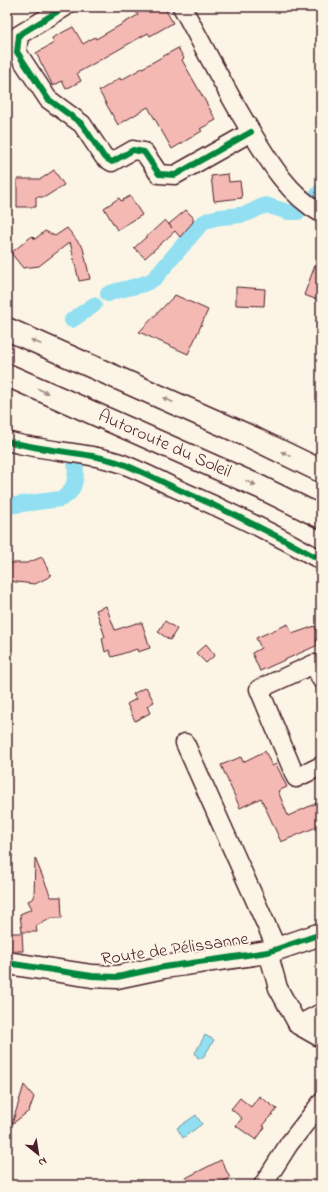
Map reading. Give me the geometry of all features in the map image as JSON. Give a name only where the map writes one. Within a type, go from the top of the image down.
[{"type":"main road","points":[[7,330],[253,438],[321,471]]},
{"type":"main road","name":"Autoroute du Soleil","points":[[7,375],[260,487],[321,517]]},
{"type":"main road","name":"Route de Pélissanne","points":[[7,963],[92,976],[117,977],[164,967],[272,951],[321,934]]},
{"type":"street","points":[[65,7],[19,35],[17,52],[48,99],[82,124],[104,158],[112,162],[133,150],[144,152],[159,174],[175,175],[251,132]]},
{"type":"street","points":[[182,7],[229,94],[280,178],[309,206],[321,213]]},
{"type":"street","points":[[7,441],[65,453],[87,454],[123,464],[269,531],[321,560]]},
{"type":"street","points":[[321,679],[314,664],[259,690],[296,778],[321,766]]},
{"type":"street","points":[[185,743],[272,951],[278,988],[298,1025],[321,1038]]},
{"type":"street","points":[[298,1025],[321,1013]]},
{"type":"street","points":[[263,1185],[289,1144],[321,1103]]},
{"type":"water","points":[[205,1035],[214,1040],[203,1058],[198,1058],[195,1053]]},
{"type":"water","points":[[196,1115],[202,1124],[183,1138],[177,1128]]},
{"type":"building","points":[[133,7],[164,7],[173,23],[150,36],[148,33],[77,73],[81,81],[66,89],[62,81],[53,86],[36,53],[54,43],[52,38],[73,27],[83,44],[95,37],[96,39],[138,15]]},
{"type":"building","points":[[178,48],[184,58],[182,60],[216,120],[200,129],[202,131],[172,149],[148,107],[118,125],[99,91],[120,78],[121,80]]},
{"type":"building","points":[[54,170],[64,185],[45,197],[36,197],[36,207],[17,207],[17,179],[41,179]]},
{"type":"building","points":[[228,174],[229,182],[240,181],[242,198],[214,201],[211,176]]},
{"type":"building","points":[[130,196],[142,215],[117,230],[104,208],[119,198],[121,201]]},
{"type":"building","points":[[186,210],[193,217],[193,222],[180,237],[175,231],[145,258],[134,248],[165,220],[172,228],[169,224]]},
{"type":"building","points":[[67,228],[83,248],[90,279],[79,281],[70,242],[39,266],[23,268],[11,253],[32,236],[35,239],[45,231],[55,236]]},
{"type":"building","points":[[320,252],[321,253],[321,301],[304,295]]},
{"type":"building","points":[[236,287],[265,289],[264,306],[236,305]]},
{"type":"building","points":[[175,295],[208,310],[188,354],[139,332]]},
{"type":"building","points":[[42,557],[51,576],[35,584],[7,581],[8,563],[27,563]]},
{"type":"building","points":[[106,606],[115,630],[137,623],[142,623],[150,648],[138,652],[137,649],[112,657],[109,650],[105,652],[102,638],[105,637],[96,610]]},
{"type":"building","points":[[165,621],[177,629],[170,640],[158,632]]},
{"type":"building","points":[[288,624],[292,634],[315,626],[319,638],[316,640],[318,645],[260,671],[252,653],[261,648],[256,638]]},
{"type":"building","points":[[206,644],[215,655],[206,663],[196,653]]},
{"type":"building","points":[[146,687],[154,702],[147,706],[150,713],[135,721],[127,704],[136,699],[133,694]]},
{"type":"building","points":[[265,751],[272,766],[276,764],[287,787],[278,791],[288,816],[321,801],[321,825],[281,842],[261,798],[240,808],[221,765],[241,757],[243,762]]},
{"type":"building","points":[[35,858],[51,897],[61,897],[62,918],[52,918],[36,926],[37,932],[22,932],[20,914],[32,909],[28,901],[34,898]]},
{"type":"building","points":[[7,933],[22,933],[23,951],[9,951]]},
{"type":"building","points":[[24,1085],[34,1097],[29,1111],[12,1124]]},
{"type":"building","points":[[259,1096],[277,1109],[263,1126],[265,1127],[256,1140],[236,1126],[242,1118],[231,1109],[240,1098],[251,1107]]},
{"type":"building","points":[[221,1160],[230,1178],[216,1185],[172,1185]]},
{"type":"waterway","points":[[315,198],[321,191]]},
{"type":"waterway","points":[[108,294],[144,284],[155,278],[200,225],[211,219],[245,214],[266,205],[288,212],[298,212]]},
{"type":"waterway","points":[[72,320],[94,305]]},
{"type":"waterway","points":[[7,506],[60,499],[65,496],[72,488],[74,483],[76,472],[75,460]]},
{"type":"cycle path","points":[[65,7],[19,35],[17,52],[48,99],[82,124],[104,157],[112,162],[133,150],[144,152],[159,174],[175,175],[251,132]]},
{"type":"cycle path","points":[[7,441],[21,445],[95,456],[123,464],[211,504],[285,540],[321,560]]},
{"type":"cycle path","points":[[7,963],[92,976],[117,977],[164,967],[268,952],[321,934]]}]
